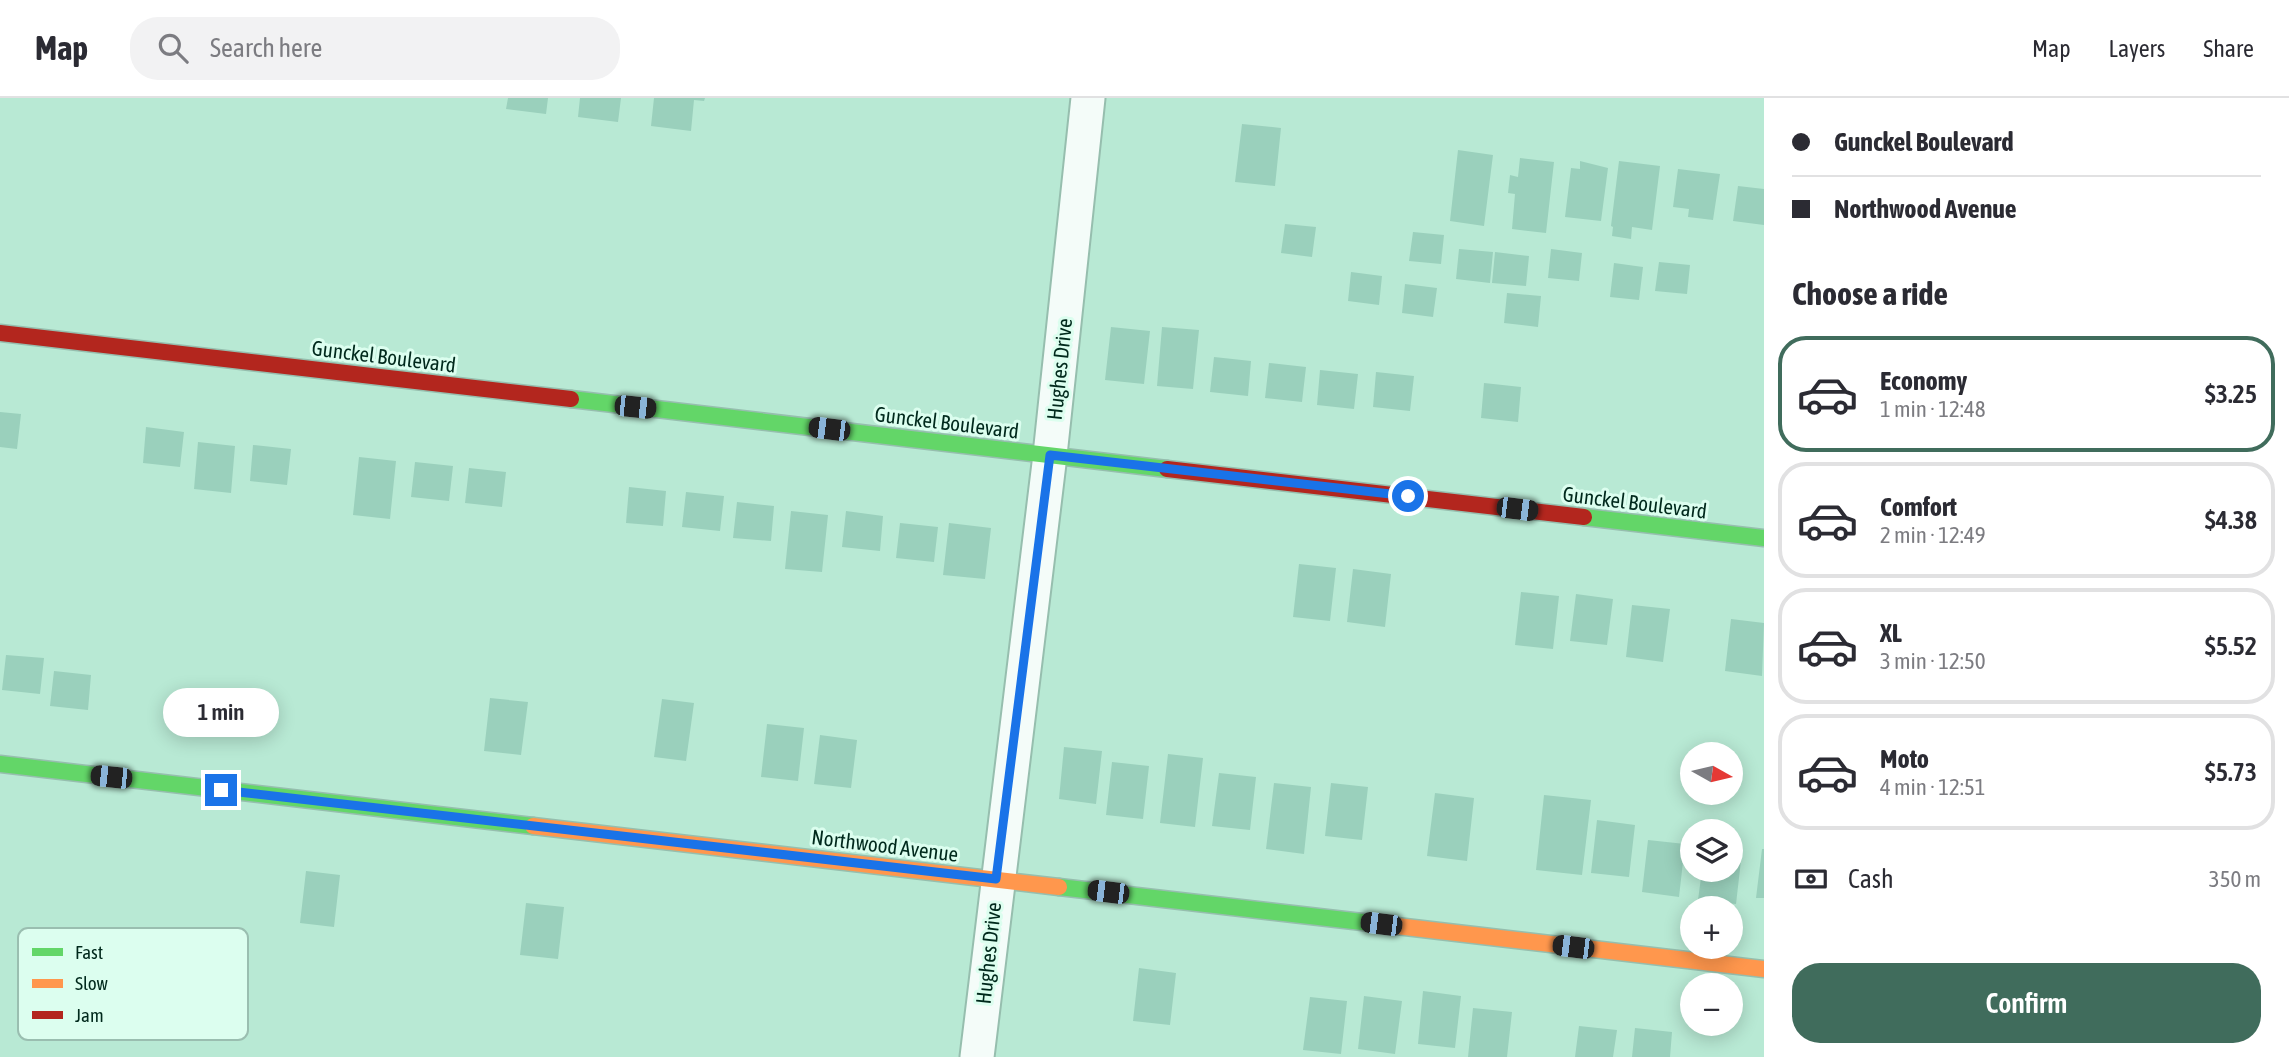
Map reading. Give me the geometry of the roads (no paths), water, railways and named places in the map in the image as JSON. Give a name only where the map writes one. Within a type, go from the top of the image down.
[{"type":"street","name":"Hughes Drive","points":[[976,1057],[1050,455],[1088,98]]},
{"type":"street","name":"Gunckel Boulevard","points":[[0,333],[1764,538]]},
{"type":"street","name":"Northwood Avenue","points":[[0,764],[1764,969]]}]
